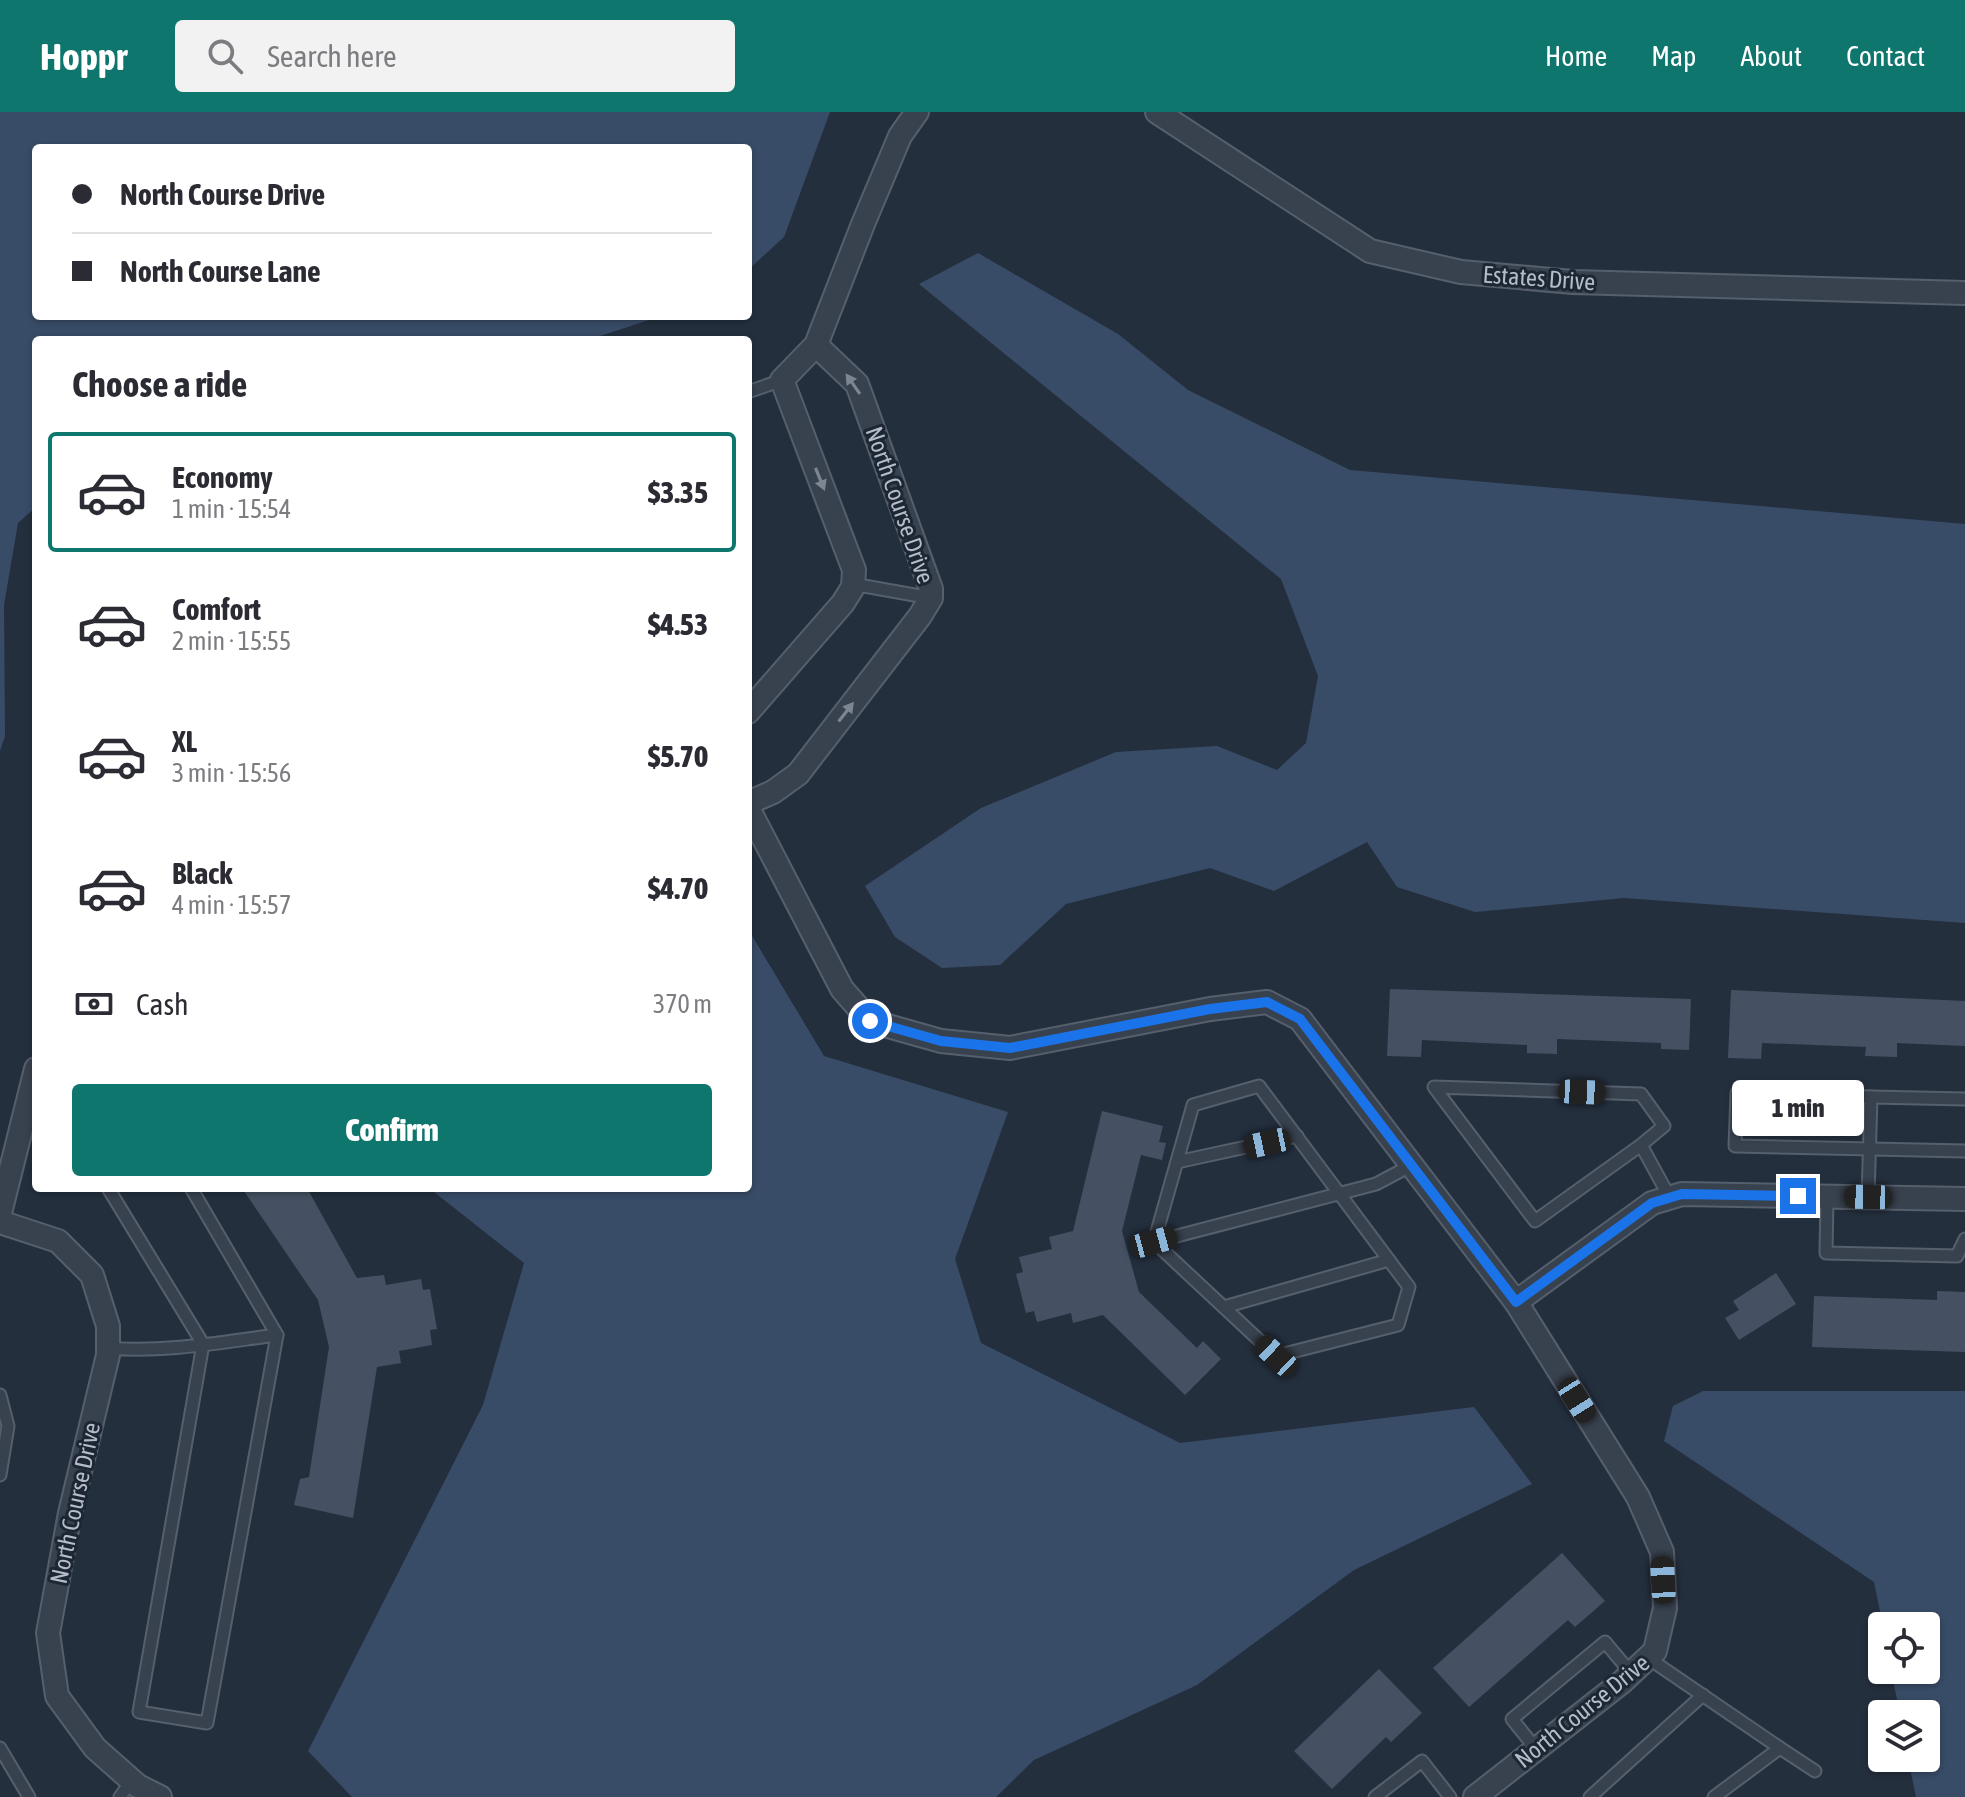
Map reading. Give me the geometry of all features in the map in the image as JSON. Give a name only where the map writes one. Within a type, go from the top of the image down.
[{"type":"street","points":[[752,707],[843,603],[853,584],[854,570],[840,529],[782,380],[816,345],[900,136],[917,112]]},
{"type":"street","name":"Estates Drive","points":[[1157,112],[1370,251],[1461,272],[1573,282],[1965,293]]},
{"type":"street","name":"North Course Drive","points":[[752,803],[798,774],[931,598],[931,589],[857,384],[816,345]]},
{"type":"street","name":"North Course Drive","points":[[752,813],[842,989],[870,1021],[941,1041],[1010,1048],[1210,1009],[1267,1002],[1300,1019],[1516,1302],[1638,1497],[1662,1552],[1665,1608],[1655,1651],[1648,1658],[1475,1797]]},
{"type":"street","points":[[0,1213],[32,1085]]},
{"type":"street","points":[[1516,1302],[1652,1203],[1682,1194],[1965,1199]]},
{"type":"street","name":"North Course Drive","points":[[0,1222],[58,1241],[92,1275],[108,1326],[108,1348],[70,1513],[48,1633],[57,1696],[126,1789],[160,1797]]},
{"type":"lane","points":[[752,391],[782,380]]},
{"type":"lane","points":[[853,584],[931,598]]},
{"type":"lane","points":[[1259,1086],[1409,1287],[1398,1325],[1276,1356],[1154,1242],[1193,1105],[1259,1086]]},
{"type":"lane","points":[[1434,1087],[1641,1094],[1664,1126],[1641,1145],[1535,1221],[1434,1087]]},
{"type":"lane","points":[[1965,1099],[1737,1093],[1735,1146],[1965,1151]]},
{"type":"lane","points":[[1868,1197],[1871,1097]]},
{"type":"lane","points":[[1177,1162],[1297,1136]]},
{"type":"lane","points":[[1641,1145],[1670,1198]]},
{"type":"lane","points":[[1154,1242],[1376,1184],[1410,1166]]},
{"type":"lane","points":[[110,1192],[203,1344],[139,1712],[207,1723],[277,1335],[193,1192]]},
{"type":"lane","points":[[1827,1197],[1826,1253],[1957,1256],[1965,1239]]},
{"type":"lane","points":[[1224,1307],[1389,1260]]},
{"type":"lane","points":[[108,1348],[138,1350],[277,1335]]},
{"type":"lane","points":[[0,1395],[8,1426],[0,1475]]},
{"type":"lane","points":[[1536,1749],[1512,1719],[1605,1642],[1631,1673]]},
{"type":"lane","points":[[1648,1658],[1815,1771]]},
{"type":"lane","points":[[1590,1797],[1703,1695]]},
{"type":"lane","points":[[0,1748],[29,1797]]},
{"type":"lane","points":[[1714,1797],[1780,1748]]},
{"type":"lane","points":[[1375,1797],[1422,1761],[1450,1797]]},
{"type":"water","points":[[0,112],[830,112],[784,237],[752,266],[752,144],[32,144],[32,320],[649,320],[600,336],[32,336],[32,511],[18,523],[4,605],[5,736],[0,751]]},
{"type":"water","points":[[978,253],[1118,334],[1188,390],[1350,470],[1965,524],[1965,923],[1624,898],[1475,912],[1397,887],[1367,842],[1274,891],[1210,868],[1066,904],[1000,965],[942,968],[895,937],[865,886],[981,808],[1116,752],[1217,746],[1277,770],[1306,743],[1318,676],[1281,579],[919,284]]},
{"type":"water","points":[[752,936],[824,1056],[1008,1112],[955,1259],[981,1343],[1180,1443],[1474,1407],[1532,1484],[1354,1570],[1197,1685],[1034,1760],[996,1797],[352,1797],[308,1751],[483,1405],[524,1263],[434,1192],[752,1192]]},
{"type":"water","points":[[1703,1391],[1965,1391],[1965,1797],[1916,1797],[1911,1772],[1940,1772],[1940,1700],[1897,1700],[1894,1684],[1940,1684],[1940,1612],[1880,1612],[1874,1582],[1664,1441],[1673,1406]]},
{"type":"building","points":[[1390,989],[1691,999],[1689,1050],[1661,1049],[1661,1043],[1557,1039],[1557,1054],[1527,1053],[1527,1045],[1422,1040],[1421,1057],[1387,1056]]},
{"type":"building","points":[[1731,990],[1965,1001],[1965,1046],[1897,1043],[1897,1057],[1865,1056],[1866,1047],[1762,1043],[1761,1059],[1728,1058]]},
{"type":"building","points":[[1102,1111],[1163,1126],[1159,1142],[1166,1143],[1162,1160],[1141,1155],[1122,1231],[1139,1292],[1197,1348],[1203,1341],[1221,1359],[1185,1395],[1103,1315],[1073,1323],[1071,1313],[1037,1322],[1034,1311],[1026,1313],[1016,1274],[1023,1272],[1019,1257],[1052,1249],[1049,1237],[1073,1231]]},
{"type":"building","points":[[245,1192],[309,1192],[357,1278],[384,1275],[386,1285],[421,1279],[423,1290],[430,1289],[437,1329],[430,1330],[432,1345],[399,1351],[401,1363],[377,1367],[353,1518],[294,1505],[300,1479],[309,1477],[329,1347],[318,1300]]},
{"type":"building","points":[[1776,1273],[1796,1304],[1739,1340],[1725,1318],[1739,1310],[1733,1301]]},
{"type":"building","points":[[1937,1291],[1965,1292],[1965,1352],[1812,1347],[1814,1296],[1937,1300]]},
{"type":"building","points":[[1562,1553],[1605,1601],[1575,1627],[1568,1620],[1469,1707],[1433,1668]]},
{"type":"building","points":[[1379,1669],[1422,1713],[1391,1742],[1386,1737],[1332,1789],[1294,1751]]},
{"type":"route","points":[[870,1021],[941,1041],[1010,1048],[1210,1009],[1267,1002],[1300,1019],[1516,1302],[1652,1203],[1682,1194],[1798,1196]]}]
